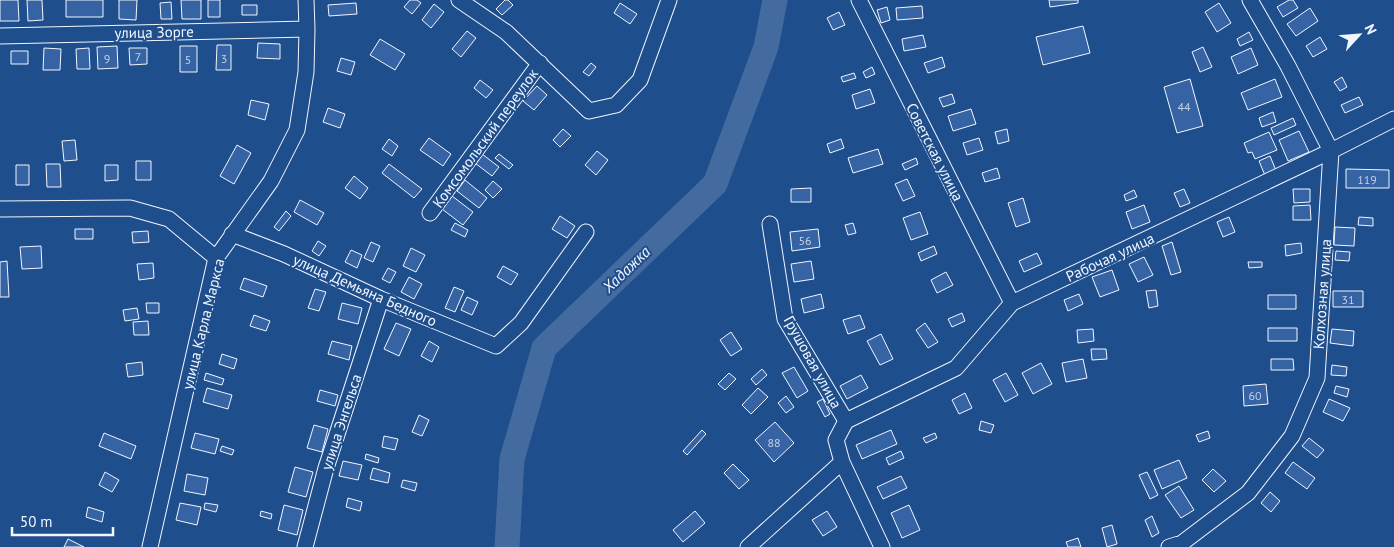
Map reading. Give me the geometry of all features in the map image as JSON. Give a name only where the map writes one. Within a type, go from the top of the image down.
[{"type":"street","name":"улица Карла Маркса","points":[[150,547],[216,258],[271,181],[297,130],[306,72],[306,0]]},
{"type":"street","points":[[459,0],[506,32],[589,111],[616,105],[640,80],[669,0]]},
{"type":"street","name":"Советская улица","points":[[859,0],[1012,303]]},
{"type":"street","points":[[1250,0],[1288,66],[1331,152]]},
{"type":"street","name":"улица Зорге","points":[[0,36],[307,29]]},
{"type":"street","name":"Комсомольский переулок","points":[[430,213],[540,63]]},
{"type":"street","name":"Рабочая улица","points":[[846,421],[956,368],[1012,303],[1331,152],[1394,120]]},
{"type":"street","name":"Колхозная улица","points":[[1169,547],[1182,543],[1248,493],[1292,436],[1317,378],[1331,152]]},
{"type":"street","points":[[0,209],[130,208],[169,219],[216,258]]},
{"type":"street","name":"Грушовая улица","points":[[770,224],[786,319],[846,421],[836,440],[842,462],[882,547]]},
{"type":"street","name":"улица Демьяна Бедного","points":[[232,234],[284,254],[381,299],[496,346],[521,323],[586,232]]},
{"type":"street","name":"улица Энгельса","points":[[305,547],[326,468],[381,299]]},
{"type":"street","points":[[748,547],[842,462]]},
{"type":"building","points":[[0,0],[18,0],[19,21],[0,21]]},
{"type":"building","points":[[27,0],[42,0],[43,20],[28,21]]},
{"type":"building","points":[[66,0],[103,0],[103,17],[66,17]]},
{"type":"building","points":[[119,0],[137,0],[136,20],[119,19]]},
{"type":"building","points":[[181,0],[201,0],[201,19],[182,19]]},
{"type":"building","points":[[208,0],[220,0],[220,17],[208,17]]},
{"type":"building","points":[[410,0],[417,0],[421,3],[412,14],[404,7]]},
{"type":"building","points":[[505,0],[508,0],[513,5],[502,15],[496,9]]},
{"type":"building","points":[[1049,0],[1078,0],[1078,3],[1050,7]]},
{"type":"building","points":[[1289,0],[1293,0],[1298,8],[1283,17],[1277,7]]},
{"type":"building","points":[[171,2],[172,19],[161,19],[160,3]]},
{"type":"building","points":[[356,3],[357,14],[329,16],[328,5]]},
{"type":"building","points":[[620,3],[637,14],[630,24],[614,13]]},
{"type":"building","points":[[1219,3],[1231,23],[1217,32],[1205,12]]},
{"type":"building","points":[[434,4],[444,12],[431,28],[422,20]]},
{"type":"building","points":[[242,5],[257,5],[257,15],[242,15]]},
{"type":"building","points":[[922,6],[923,18],[897,20],[896,8]]},
{"type":"building","points":[[887,7],[890,20],[881,23],[877,10]]},
{"type":"building","points":[[1310,8],[1318,21],[1296,36],[1287,24]]},
{"type":"building","points":[[839,12],[845,25],[833,30],[827,18]]},
{"type":"building","points":[[1083,26],[1090,53],[1043,65],[1036,37]]},
{"type":"building","points":[[467,31],[476,38],[461,57],[452,49]]},
{"type":"building","points":[[1249,32],[1253,40],[1240,46],[1237,39]]},
{"type":"building","points":[[923,35],[926,47],[904,51],[902,39]]},
{"type":"building","points":[[1320,37],[1327,49],[1313,57],[1306,46]]},
{"type":"building","points":[[380,39],[405,54],[395,70],[370,55]]},
{"type":"building","points":[[258,43],[280,44],[280,59],[257,58]]},
{"type":"building","points":[[217,45],[231,45],[231,70],[216,70]]},
{"type":"building","points":[[117,46],[118,68],[98,69],[97,47]]},
{"type":"building","points":[[180,46],[197,46],[197,72],[180,72]]},
{"type":"building","points":[[1203,47],[1212,67],[1200,72],[1192,52]]},
{"type":"building","points":[[44,48],[61,49],[60,70],[43,70]]},
{"type":"building","points":[[89,48],[90,69],[77,69],[76,49]]},
{"type":"building","points":[[129,48],[147,48],[147,64],[130,65]]},
{"type":"building","points":[[1251,48],[1258,65],[1238,74],[1231,57]]},
{"type":"building","points":[[11,51],[28,51],[28,64],[11,64]]},
{"type":"building","points":[[942,57],[945,67],[928,73],[924,63]]},
{"type":"building","points":[[341,58],[355,62],[351,75],[337,71]]},
{"type":"building","points":[[591,63],[596,67],[589,76],[583,72]]},
{"type":"building","points":[[872,67],[875,74],[866,78],[863,72]]},
{"type":"building","points":[[854,73],[856,78],[843,82],[841,77]]},
{"type":"building","points":[[1342,77],[1347,87],[1340,91],[1334,82]]},
{"type":"building","points":[[1190,79],[1203,126],[1177,133],[1164,87]]},
{"type":"building","points":[[1275,79],[1282,97],[1248,110],[1241,93]]},
{"type":"building","points":[[480,80],[493,90],[486,98],[474,88]]},
{"type":"building","points":[[537,86],[547,95],[534,110],[523,101]]},
{"type":"building","points":[[870,89],[875,103],[856,109],[852,95]]},
{"type":"building","points":[[952,94],[955,103],[943,107],[939,98]]},
{"type":"building","points":[[1359,97],[1363,105],[1345,113],[1341,105]]},
{"type":"building","points":[[251,100],[269,104],[265,120],[248,115]]},
{"type":"building","points":[[328,108],[345,114],[340,128],[323,122]]},
{"type":"building","points":[[971,109],[976,124],[953,131],[948,116]]},
{"type":"building","points":[[1273,112],[1276,122],[1262,127],[1259,118]]},
{"type":"building","points":[[1293,118],[1296,125],[1274,135],[1271,128]]},
{"type":"building","points":[[563,129],[571,136],[560,147],[553,140]]},
{"type":"building","points":[[1007,129],[1009,141],[998,144],[995,132]]},
{"type":"building","points":[[1299,131],[1309,152],[1288,161],[1279,140]]},
{"type":"building","points":[[1269,132],[1277,150],[1255,159],[1252,152],[1248,153],[1244,143]]},
{"type":"building","points":[[429,138],[451,154],[443,166],[420,150]]},
{"type":"building","points":[[979,138],[983,150],[967,155],[963,143]]},
{"type":"building","points":[[389,139],[398,146],[392,156],[382,149]]},
{"type":"building","points":[[841,139],[844,148],[830,153],[827,144]]},
{"type":"building","points":[[75,140],[77,160],[64,161],[62,141]]},
{"type":"building","points":[[237,145],[251,153],[234,184],[220,176]]},
{"type":"building","points":[[878,149],[883,164],[853,173],[848,158]]},
{"type":"building","points":[[597,151],[608,160],[596,175],[585,165]]},
{"type":"building","points":[[482,154],[499,167],[492,176],[475,163]]},
{"type":"building","points":[[499,154],[513,165],[509,169],[495,158]]},
{"type":"building","points":[[1270,156],[1277,173],[1266,178],[1259,161]]},
{"type":"building","points":[[916,158],[918,164],[905,170],[902,164]]},
{"type":"building","points":[[136,161],[151,161],[151,180],[136,180]]},
{"type":"building","points":[[46,164],[60,164],[61,187],[47,187]]},
{"type":"building","points":[[389,164],[422,189],[414,198],[382,173]]},
{"type":"building","points":[[16,165],[29,165],[29,185],[16,185]]},
{"type":"building","points":[[105,165],[118,165],[118,180],[105,181]]},
{"type":"building","points":[[997,168],[1000,178],[985,182],[982,173]]},
{"type":"building","points":[[1346,169],[1389,170],[1389,188],[1346,188]]},
{"type":"building","points":[[354,176],[368,188],[360,199],[345,188]]},
{"type":"building","points":[[907,179],[915,196],[903,201],[895,184]]},
{"type":"building","points":[[465,180],[487,198],[479,208],[457,191]]},
{"type":"building","points":[[493,181],[502,189],[493,198],[485,190]]},
{"type":"building","points":[[811,188],[811,202],[791,202],[791,189]]},
{"type":"building","points":[[1184,189],[1190,203],[1180,207],[1174,193]]},
{"type":"building","points":[[1293,189],[1310,189],[1310,202],[1294,203]]},
{"type":"building","points":[[1134,190],[1137,197],[1126,201],[1124,195]]},
{"type":"building","points":[[452,196],[473,212],[463,225],[442,209]]},
{"type":"building","points":[[1023,198],[1030,222],[1016,227],[1008,203]]},
{"type":"building","points":[[300,200],[324,213],[317,225],[294,212]]},
{"type":"building","points":[[1144,205],[1150,222],[1132,229],[1126,212]]},
{"type":"building","points":[[1310,205],[1311,220],[1293,220],[1293,206]]},
{"type":"building","points":[[286,211],[291,216],[279,231],[274,227]]},
{"type":"building","points":[[920,212],[928,234],[911,240],[903,218]]},
{"type":"building","points":[[560,216],[575,226],[567,238],[552,229]]},
{"type":"building","points":[[1229,217],[1235,232],[1223,237],[1217,222]]},
{"type":"building","points":[[1359,217],[1373,218],[1373,226],[1358,225]]},
{"type":"building","points":[[455,223],[468,230],[465,237],[451,230]]},
{"type":"building","points":[[853,223],[856,233],[848,235],[845,225]]},
{"type":"building","points":[[1335,227],[1355,228],[1354,246],[1334,245]]},
{"type":"building","points":[[75,229],[93,229],[93,239],[75,239]]},
{"type":"building","points":[[818,229],[820,247],[792,251],[790,232]]},
{"type":"building","points":[[148,231],[149,242],[133,243],[132,232]]},
{"type":"building","points":[[318,241],[326,246],[319,256],[312,251]]},
{"type":"building","points":[[371,242],[380,246],[373,262],[364,258]]},
{"type":"building","points":[[1172,242],[1181,272],[1171,275],[1162,246]]},
{"type":"building","points":[[1301,243],[1302,253],[1286,256],[1285,245]]},
{"type":"building","points":[[41,246],[42,268],[22,269],[20,247]]},
{"type":"building","points":[[934,246],[937,254],[921,261],[918,253]]},
{"type":"building","points":[[411,248],[425,255],[416,272],[403,266]]},
{"type":"building","points":[[351,250],[362,255],[357,268],[345,262]]},
{"type":"building","points":[[1336,251],[1350,252],[1349,261],[1335,260]]},
{"type":"building","points":[[1037,253],[1042,264],[1024,272],[1019,261]]},
{"type":"building","points":[[1144,257],[1153,275],[1138,282],[1129,264]]},
{"type":"building","points":[[7,261],[9,297],[0,297],[0,262]]},
{"type":"building","points":[[811,261],[814,279],[794,282],[791,264]]},
{"type":"building","points":[[1248,262],[1262,262],[1262,267],[1249,268]]},
{"type":"building","points":[[153,263],[154,278],[139,280],[137,264]]},
{"type":"building","points":[[503,266],[518,274],[511,285],[497,277]]},
{"type":"building","points":[[388,268],[396,272],[390,283],[382,279]]},
{"type":"building","points":[[1112,270],[1119,290],[1100,297],[1092,277]]},
{"type":"building","points":[[946,272],[953,285],[937,293],[931,280]]},
{"type":"building","points":[[409,277],[422,284],[414,299],[401,292]]},
{"type":"building","points":[[244,278],[267,286],[263,297],[240,289]]},
{"type":"building","points":[[454,287],[464,291],[455,312],[445,308]]},
{"type":"building","points":[[315,289],[326,292],[319,311],[308,308]]},
{"type":"building","points":[[1156,290],[1158,306],[1149,308],[1146,291]]},
{"type":"building","points":[[1333,291],[1363,291],[1363,307],[1333,307]]},
{"type":"building","points":[[821,294],[824,308],[804,313],[801,299]]},
{"type":"building","points":[[1079,294],[1083,304],[1068,311],[1064,300]]},
{"type":"building","points":[[1268,295],[1296,295],[1296,309],[1268,309]]},
{"type":"building","points":[[467,297],[478,302],[472,315],[461,310]]},
{"type":"building","points":[[146,303],[159,303],[159,313],[147,313]]},
{"type":"building","points":[[342,303],[362,308],[358,324],[338,319]]},
{"type":"building","points":[[137,308],[139,319],[125,321],[123,310]]},
{"type":"building","points":[[962,313],[965,321],[952,327],[948,319]]},
{"type":"building","points":[[254,315],[270,321],[266,331],[250,326]]},
{"type":"building","points":[[860,315],[865,328],[848,334],[843,320]]},
{"type":"building","points":[[148,321],[149,335],[134,335],[133,322]]},
{"type":"building","points":[[396,323],[411,329],[399,356],[384,349]]},
{"type":"building","points":[[925,323],[938,342],[928,348],[916,330]]},
{"type":"building","points":[[1268,328],[1297,328],[1297,341],[1268,341]]},
{"type":"building","points":[[1093,329],[1094,341],[1078,343],[1077,330]]},
{"type":"building","points":[[1332,329],[1354,331],[1353,346],[1330,343]]},
{"type":"building","points":[[731,332],[742,349],[731,356],[720,340]]},
{"type":"building","points":[[881,334],[893,359],[880,365],[867,341]]},
{"type":"building","points":[[332,341],[352,346],[349,360],[328,354]]},
{"type":"building","points":[[429,341],[439,347],[432,362],[421,356]]},
{"type":"building","points":[[1091,349],[1106,349],[1107,359],[1092,360]]},
{"type":"building","points":[[222,354],[237,359],[234,369],[219,364]]},
{"type":"building","points":[[1083,359],[1087,378],[1066,382],[1062,363]]},
{"type":"building","points":[[1271,359],[1293,359],[1294,370],[1271,370]]},
{"type":"building","points":[[142,362],[143,375],[128,377],[126,364]]},
{"type":"building","points":[[1041,363],[1052,384],[1033,394],[1022,373]]},
{"type":"building","points":[[1332,365],[1347,367],[1346,376],[1331,375]]},
{"type":"building","points":[[794,367],[808,391],[797,398],[782,373]]},
{"type":"building","points":[[762,369],[767,375],[756,385],[751,379]]},
{"type":"building","points":[[206,373],[224,379],[222,385],[204,380]]},
{"type":"building","points":[[729,373],[736,379],[725,390],[718,384]]},
{"type":"building","points":[[1006,373],[1018,395],[1005,402],[993,380]]},
{"type":"building","points":[[861,375],[868,388],[847,399],[840,386]]},
{"type":"building","points":[[1266,384],[1268,404],[1244,406],[1243,386]]},
{"type":"building","points":[[1336,386],[1349,389],[1347,397],[1334,393]]},
{"type":"building","points":[[207,388],[232,395],[228,409],[203,402]]},
{"type":"building","points":[[758,388],[768,397],[751,414],[742,405]]},
{"type":"building","points":[[320,390],[338,395],[335,406],[317,401]]},
{"type":"building","points":[[965,393],[972,408],[959,414],[952,400]]},
{"type":"building","points":[[786,396],[794,407],[786,413],[778,403]]},
{"type":"building","points":[[823,399],[830,414],[825,417],[817,402]]},
{"type":"building","points":[[1329,399],[1350,408],[1343,421],[1323,412]]},
{"type":"building","points":[[419,415],[429,420],[422,436],[412,432]]},
{"type":"building","points":[[981,421],[994,425],[991,433],[979,430]]},
{"type":"building","points":[[775,422],[794,443],[774,462],[755,440]]},
{"type":"building","points":[[314,425],[328,429],[322,452],[307,448]]},
{"type":"building","points":[[702,430],[706,434],[687,455],[683,451]]},
{"type":"building","points":[[891,430],[897,444],[862,459],[856,445]]},
{"type":"building","points":[[1208,431],[1210,438],[1199,442],[1196,435]]},
{"type":"building","points":[[104,433],[136,446],[131,459],[99,446]]},
{"type":"building","points":[[195,433],[219,439],[215,454],[191,448]]},
{"type":"building","points":[[935,433],[937,438],[926,443],[923,438]]},
{"type":"building","points":[[384,436],[398,439],[395,450],[382,447]]},
{"type":"building","points":[[1309,438],[1324,450],[1317,458],[1302,446]]},
{"type":"building","points":[[222,446],[234,450],[232,455],[220,451]]},
{"type":"building","points":[[901,451],[904,458],[889,465],[886,458]]},
{"type":"building","points":[[366,454],[379,458],[378,463],[365,459]]},
{"type":"building","points":[[1179,460],[1187,478],[1162,489],[1154,470]]},
{"type":"building","points":[[343,461],[362,465],[358,480],[339,476]]},
{"type":"building","points":[[1293,462],[1315,478],[1307,489],[1285,473]]},
{"type":"building","points":[[733,464],[749,480],[739,489],[724,473]]},
{"type":"building","points":[[295,467],[313,472],[306,497],[288,492]]},
{"type":"building","points":[[373,468],[390,473],[388,483],[370,479]]},
{"type":"building","points":[[1213,469],[1226,481],[1214,492],[1202,480]]},
{"type":"building","points":[[105,472],[119,480],[112,492],[99,485]]},
{"type":"building","points":[[1147,472],[1158,495],[1150,499],[1139,475]]},
{"type":"building","points":[[187,474],[208,478],[205,495],[184,491]]},
{"type":"building","points":[[901,476],[907,488],[883,499],[877,487]]},
{"type":"building","points":[[403,480],[417,483],[415,491],[401,487]]},
{"type":"building","points":[[1179,486],[1194,510],[1181,518],[1165,495]]},
{"type":"building","points":[[1270,492],[1280,501],[1271,512],[1261,503]]},
{"type":"building","points":[[348,498],[362,502],[360,511],[346,507]]},
{"type":"building","points":[[180,503],[201,507],[197,525],[176,520]]},
{"type":"building","points":[[205,503],[218,505],[216,512],[204,509]]},
{"type":"building","points":[[284,505],[303,510],[297,535],[278,530]]},
{"type":"building","points":[[909,505],[920,530],[902,538],[891,513]]},
{"type":"building","points":[[88,507],[104,512],[102,522],[86,517]]},
{"type":"building","points":[[261,511],[272,514],[271,519],[260,516]]},
{"type":"building","points":[[695,511],[705,523],[683,542],[673,530]]},
{"type":"building","points":[[827,511],[837,527],[823,536],[812,520]]},
{"type":"building","points":[[1152,516],[1159,533],[1152,537],[1145,520]]},
{"type":"building","points":[[1112,525],[1117,544],[1107,547],[1102,528]]},
{"type":"building","points":[[1078,538],[1081,547],[1068,547],[1066,542]]},
{"type":"building","points":[[68,539],[84,547],[64,547]]},
{"type":"waterway","name":"Хадажка","points":[[507,547],[512,459],[544,348],[715,184],[766,47],[775,0]]}]
